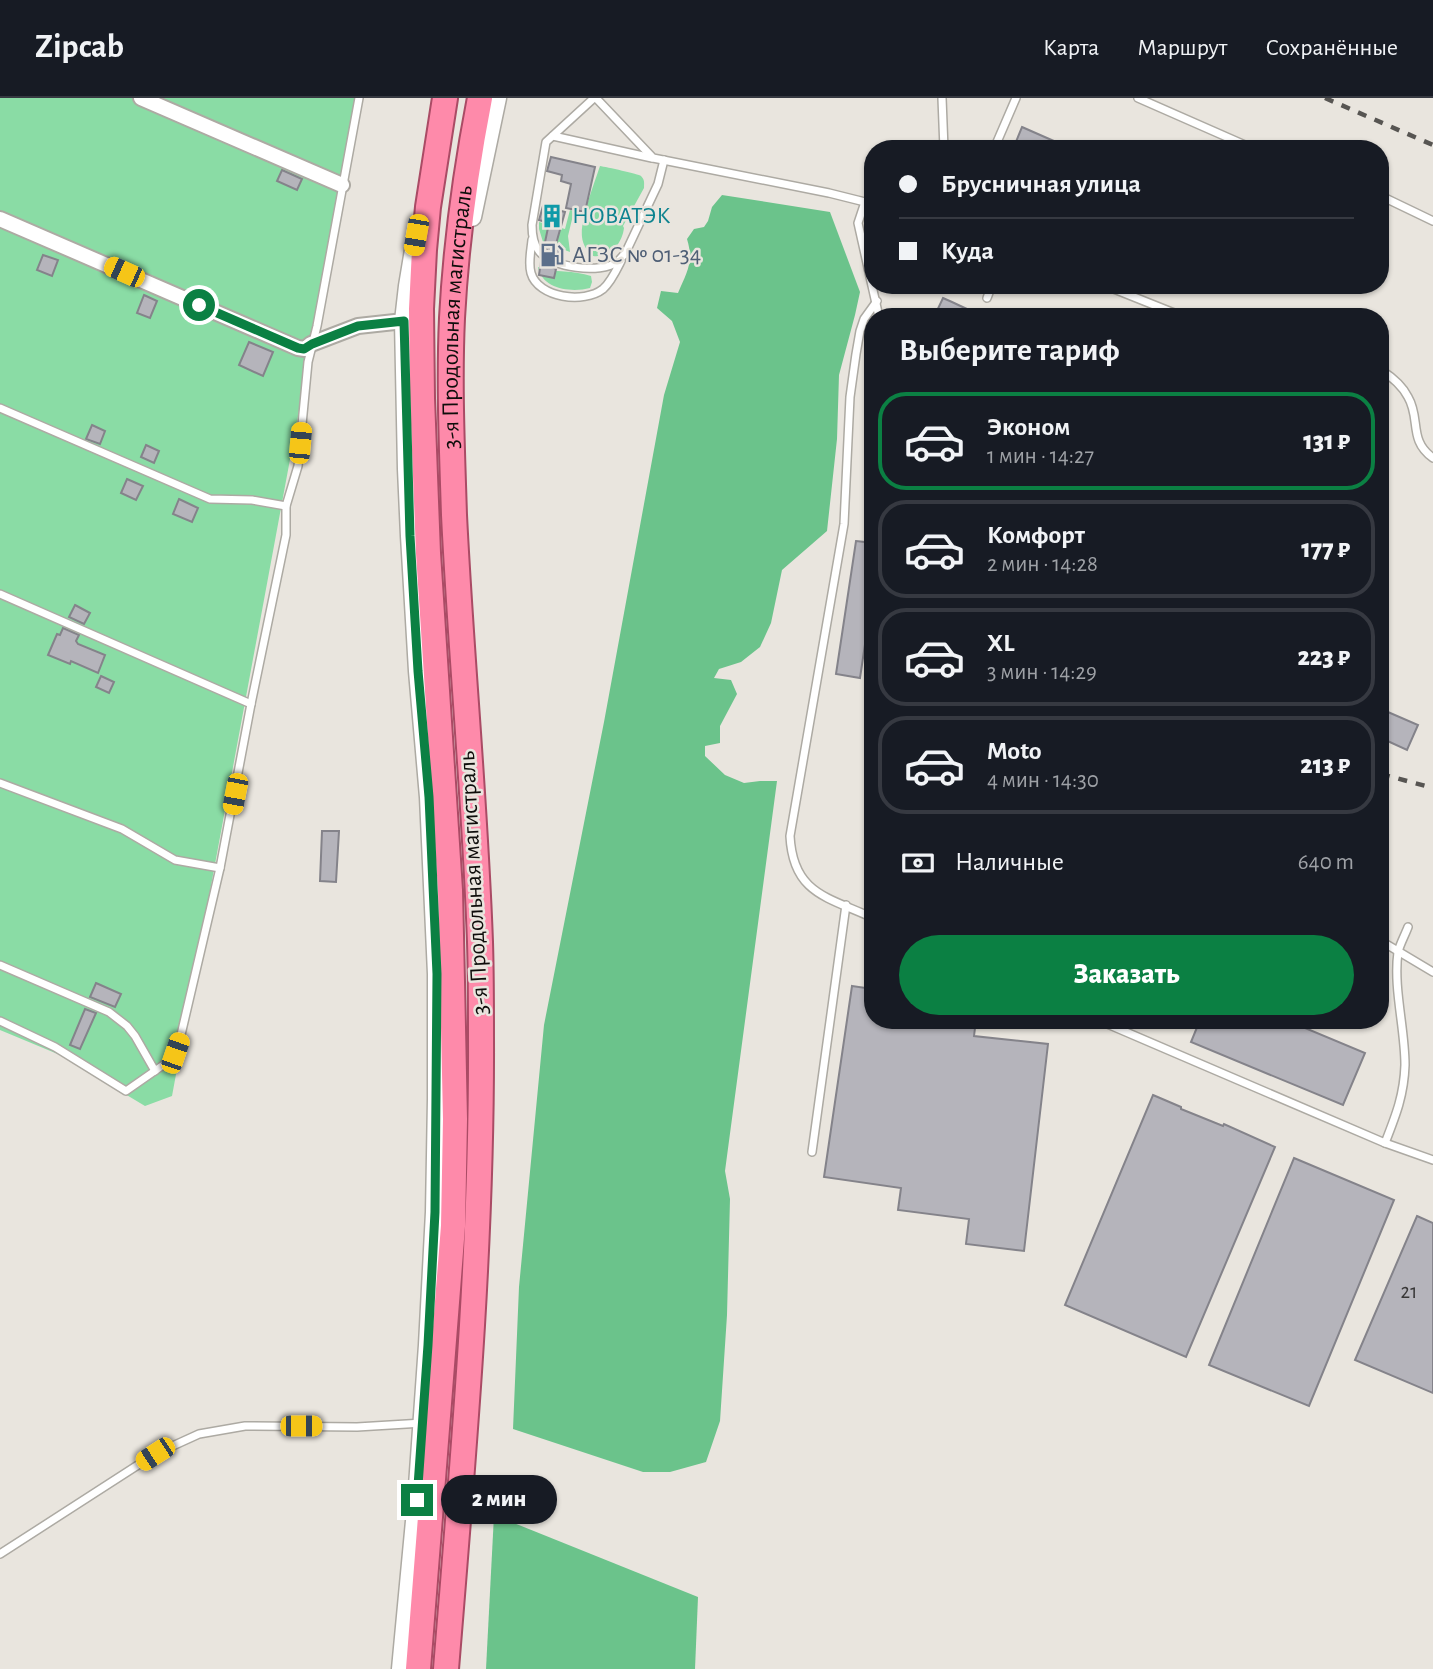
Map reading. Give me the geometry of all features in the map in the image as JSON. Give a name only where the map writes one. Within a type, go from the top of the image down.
[{"type":"highway","name":"3-я Продольная магистраль","points":[[446,1669],[473,1312],[480,1184],[481,1066],[476,851],[450,426],[452,317],[460,226],[472,138],[493,99]]},
{"type":"highway","name":"3-я Продольная магистраль","points":[[418,1669],[453,1226],[455,1119],[450,890],[428,553],[421,309],[428,207],[443,107]]},
{"type":"street","points":[[141,98],[342,185]]},
{"type":"street","points":[[401,1669],[423,1423],[435,1212],[437,974],[429,797],[410,536],[404,321],[425,184],[443,107]]},
{"type":"street","points":[[0,219],[298,348],[304,349],[358,326],[404,321]]},
{"type":"lane","points":[[0,1021],[55,1047],[126,1091],[169,1061],[175,1053],[220,868],[286,535],[286,506],[298,466],[308,362],[359,98]]},
{"type":"lane","points":[[653,158],[595,98],[546,142],[532,225],[530,261],[532,276],[542,288],[558,295],[578,298],[602,289],[625,254],[658,184],[664,160]]},
{"type":"lane","points":[[942,98],[944,140]]},
{"type":"lane","points":[[998,140],[1017,98]]},
{"type":"lane","points":[[1138,98],[1234,140]]},
{"type":"lane","points":[[553,136],[864,202]]},
{"type":"lane","points":[[1389,200],[1433,220]]},
{"type":"lane","points":[[864,212],[858,223],[864,248]]},
{"type":"lane","points":[[532,236],[538,250],[547,259],[558,264],[605,267],[617,262],[625,254]]},
{"type":"lane","points":[[875,294],[878,308]]},
{"type":"lane","points":[[987,298],[989,294]]},
{"type":"lane","points":[[1126,294],[1162,308]]},
{"type":"lane","points":[[872,308],[877,301]]},
{"type":"lane","points":[[864,319],[850,397],[844,524],[789,836],[790,851],[797,871],[807,885],[864,914]]},
{"type":"lane","points":[[1389,375],[1395,379],[1409,399],[1419,443],[1433,458]]},
{"type":"lane","points":[[0,408],[210,499],[252,500],[286,506]]},
{"type":"lane","points":[[0,594],[251,704]]},
{"type":"lane","points":[[0,783],[122,829],[175,860],[220,868]]},
{"type":"lane","points":[[812,1152],[846,905]]},
{"type":"lane","points":[[1385,1143],[1401,1101],[1405,1066],[1404,1030],[1397,979],[1398,950],[1408,927]]},
{"type":"lane","points":[[1389,945],[1433,972]]},
{"type":"lane","points":[[0,965],[109,1012],[135,1036],[155,1071]]},
{"type":"lane","points":[[1119,1029],[1385,1143],[1433,1160]]},
{"type":"lane","points":[[0,1554],[155,1454],[199,1434],[245,1426],[357,1427],[423,1423]]},
{"type":"green space","points":[[0,98],[357,98],[172,1096],[145,1106],[60,1055],[0,1030]]},
{"type":"green space","points":[[600,166],[641,176],[644,188],[623,226],[623,234],[618,244],[605,255],[593,256],[584,245],[582,230]]},
{"type":"green space","points":[[722,195],[830,212],[860,292],[839,375],[837,439],[827,531],[782,570],[771,623],[760,647],[741,662],[719,669],[714,678],[731,680],[737,694],[720,726],[720,743],[705,746],[705,756],[725,775],[744,783],[777,781],[725,1171],[730,1199],[727,1315],[720,1421],[706,1462],[670,1472],[643,1472],[513,1429],[519,1287],[544,1025],[604,722],[664,395],[680,342],[672,321],[657,308],[661,291],[678,293],[690,261],[687,239],[694,229],[704,227],[712,207]]},
{"type":"green space","points":[[570,210],[574,211],[568,236],[570,252],[543,242],[539,222],[565,229]]},
{"type":"green space","points":[[538,267],[591,276],[590,288],[558,288],[545,280]]},
{"type":"green space","points":[[494,1515],[698,1597],[695,1669],[486,1669]]},
{"type":"building","points":[[1022,127],[1052,140],[1017,140]]},
{"type":"building","points":[[551,157],[595,167],[585,212],[566,208],[571,184],[561,181],[562,175],[547,171]]},
{"type":"building","points":[[282,170],[302,179],[297,190],[277,181]]},
{"type":"building","points":[[543,206],[565,212],[556,244],[561,245],[559,257],[544,247],[549,223],[539,220]]},
{"type":"building","points":[[43,255],[58,260],[52,276],[37,270]]},
{"type":"building","points":[[541,261],[556,269],[554,278],[539,275]]},
{"type":"building","points":[[144,295],[157,301],[150,318],[137,313]]},
{"type":"building","points":[[943,298],[965,308],[938,308]]},
{"type":"building","points":[[249,342],[273,352],[263,376],[239,365]]},
{"type":"building","points":[[92,425],[105,431],[100,444],[86,439]]},
{"type":"building","points":[[146,445],[159,451],[154,463],[141,457]]},
{"type":"building","points":[[127,479],[143,486],[136,500],[121,493]]},
{"type":"building","points":[[179,499],[198,508],[192,522],[173,514]]},
{"type":"building","points":[[856,541],[864,542],[864,651],[860,678],[836,674]]},
{"type":"building","points":[[75,605],[90,613],[84,624],[69,617]]},
{"type":"building","points":[[63,628],[79,635],[76,641],[78,644],[105,655],[98,673],[71,661],[70,664],[48,655],[57,634],[60,635]]},
{"type":"building","points":[[101,676],[114,682],[109,693],[96,687]]},
{"type":"building","points":[[1389,712],[1418,725],[1407,750],[1389,742]]},
{"type":"building","points":[[322,831],[339,831],[336,882],[320,881]]},
{"type":"building","points":[[96,983],[121,994],[115,1007],[90,997]]},
{"type":"building","points":[[852,986],[864,988],[864,1029],[975,1029],[974,1036],[1048,1044],[1024,1251],[966,1244],[969,1219],[898,1210],[901,1188],[824,1177]]},
{"type":"building","points":[[85,1009],[96,1013],[80,1049],[70,1045]]},
{"type":"building","points":[[1196,1029],[1308,1029],[1365,1053],[1343,1105],[1191,1042]]},
{"type":"building","points":[[1153,1095],[1275,1147],[1186,1357],[1065,1305]]},
{"type":"building","points":[[1294,1158],[1394,1200],[1309,1406],[1209,1365]]},
{"type":"building","points":[[1417,1216],[1433,1223],[1433,1393],[1355,1360]]},
{"type":"railway","points":[[1325,98],[1433,145]]},
{"type":"railway","points":[[1389,776],[1433,788]]},
{"type":"place","name":"НОВАТЭК","points":[[552,216]]},
{"type":"place","name":"АГЗС № 01-34","points":[[552,255]]},
{"type":"route","points":[[199,305],[304,349],[358,326],[404,321],[410,536],[429,797],[437,974],[435,1212],[417,1500]]}]
